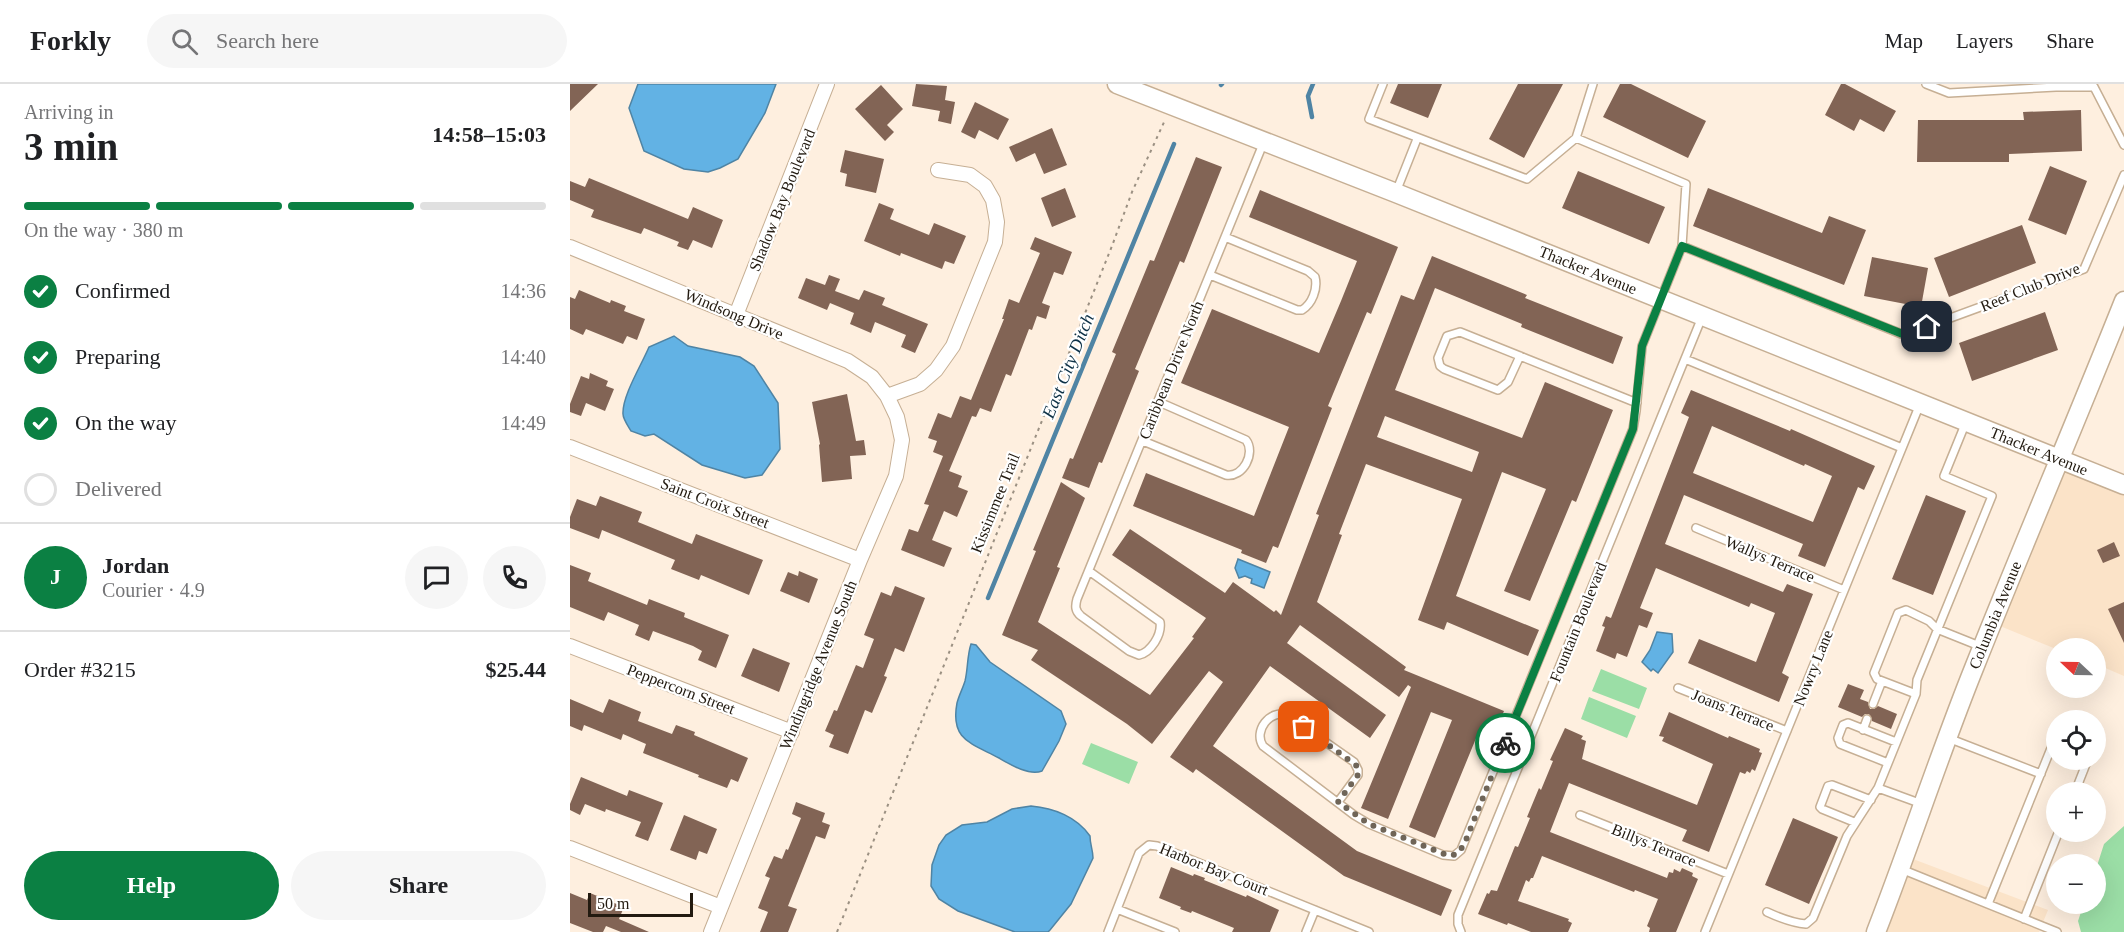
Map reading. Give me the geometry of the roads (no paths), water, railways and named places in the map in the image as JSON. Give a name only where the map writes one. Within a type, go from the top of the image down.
[{"type":"street","name":"Shadow Bay Boulevard","points":[[736,315],[827,84]]},
{"type":"street","name":"Thacker Avenue","points":[[1128,86],[2124,485]]},
{"type":"street","points":[[888,396],[920,384],[936,370],[954,346],[995,242],[997,222],[993,200],[985,186],[970,175],[938,170]]},
{"type":"street","name":"Windsong Drive","points":[[570,247],[848,361],[872,377],[888,396]]},
{"type":"street","name":"Columbia Avenue","points":[[1876,932],[1982,647],[2124,301]]},
{"type":"street","name":"Windingridge Avenue South","points":[[711,932],[896,476],[902,440],[897,417],[888,396]]},
{"type":"street","name":"Saint Croix Street","points":[[570,447],[860,560]]},
{"type":"street","name":"Peppercorn Street","points":[[570,646],[792,732]]},
{"type":"street","points":[[570,848],[721,907]]},
{"type":"lane","points":[[1383,84],[1369,119],[1527,179],[1576,138],[1593,84]]},
{"type":"lane","points":[[1926,84],[1949,93],[2093,86],[2124,146]]},
{"type":"lane","points":[[1338,802],[1358,775],[1357,766],[1287,715],[1273,714],[1260,733],[1260,742],[1263,746],[1338,802],[1369,824],[1443,855],[1457,854],[1464,845],[1633,429],[1642,346],[1682,246],[1686,184],[1576,138]]},
{"type":"lane","points":[[1396,193],[1417,139]]},
{"type":"lane","name":"Caribbean Drive North","points":[[1089,571],[1157,619],[1161,627],[1159,635],[1147,652],[1135,654],[1078,613],[1077,599],[1264,142]]},
{"type":"lane","name":"Reef Club Drive","points":[[1682,246],[1905,335],[2084,269],[2124,175]]},
{"type":"lane","points":[[1210,275],[1298,310],[1302,310],[1309,304],[1316,286],[1315,277],[1308,271],[1225,237]]},
{"type":"lane","name":"Fountain Boulevard","points":[[1460,930],[1458,915],[1702,316]]},
{"type":"lane","points":[[1520,356],[1508,382],[1498,390],[1444,369],[1440,366],[1438,358],[1445,339],[1455,332],[1520,356],[1637,403]]},
{"type":"lane","points":[[1685,359],[1902,448]]},
{"type":"lane","points":[[1143,441],[1226,476],[1235,476],[1242,470],[1250,452],[1246,440],[1159,402]]},
{"type":"lane","name":"Nowry Lane","points":[[1705,932],[1920,403]]},
{"type":"lane","points":[[1767,912],[1790,922],[1806,924],[1810,921],[1854,822],[1878,788],[1916,693],[1917,680],[1992,496],[1944,476],[1966,422]]},
{"type":"lane","name":"Wallys Terrace","points":[[1696,528],[1844,590]]},
{"type":"lane","points":[[1916,693],[1877,679],[1874,673],[1898,613],[1906,610],[1929,621],[1937,629],[1982,647]]},
{"type":"lane","points":[[1872,704],[1882,681]]},
{"type":"lane","name":"Joans Terrace","points":[[1678,688],[1787,731]]},
{"type":"lane","points":[[1863,730],[1867,719]]},
{"type":"lane","points":[[1888,763],[1840,744],[1838,738],[1843,725],[1848,723],[1896,742]]},
{"type":"lane","points":[[1948,738],[2041,774]]},
{"type":"lane","points":[[1988,904],[2046,761]]},
{"type":"lane","points":[[1854,822],[1820,807],[1828,786],[1832,785],[1871,800]]},
{"type":"lane","points":[[1878,788],[1924,804]]},
{"type":"lane","name":"Billys Terrace","points":[[1580,815],[1728,874]]},
{"type":"lane","points":[[2024,919],[2055,842]]},
{"type":"lane","name":"Harbor Bay Court","points":[[1108,932],[1139,853],[1149,845],[1369,932]]},
{"type":"lane","points":[[1901,869],[2057,932]]},
{"type":"lane","points":[[1117,909],[1175,932]]},
{"type":"lane","points":[[1306,932],[1315,910]]},
{"type":"water","points":[[638,84],[776,84],[765,113],[738,159],[708,172],[684,169],[644,151],[629,108]]},
{"type":"water","points":[[674,336],[688,346],[740,357],[754,366],[778,403],[780,449],[762,475],[745,478],[702,465],[654,434],[645,436],[631,431],[623,414],[633,380],[649,347]]},
{"type":"water","points":[[1238,559],[1270,572],[1264,588],[1251,583],[1252,579],[1245,576],[1239,578],[1235,568]]},
{"type":"water","points":[[1657,632],[1672,634],[1673,652],[1658,673],[1653,669],[1651,671],[1642,662]]},
{"type":"water","points":[[971,644],[976,645],[990,662],[1061,711],[1066,724],[1042,771],[1031,772],[1014,767],[972,744],[960,733],[956,715],[957,703],[965,681]]},
{"type":"water","points":[[1031,806],[1056,811],[1079,824],[1090,836],[1093,852],[1093,858],[1071,904],[1050,930],[1048,932],[1015,932],[958,911],[939,899],[931,886],[932,865],[939,845],[946,835],[962,825],[987,822],[1012,809]]},
{"type":"waterway","points":[[1312,117],[1308,96],[1313,84]]},
{"type":"waterway","name":"East City Ditch","points":[[988,598],[1174,144]]}]
